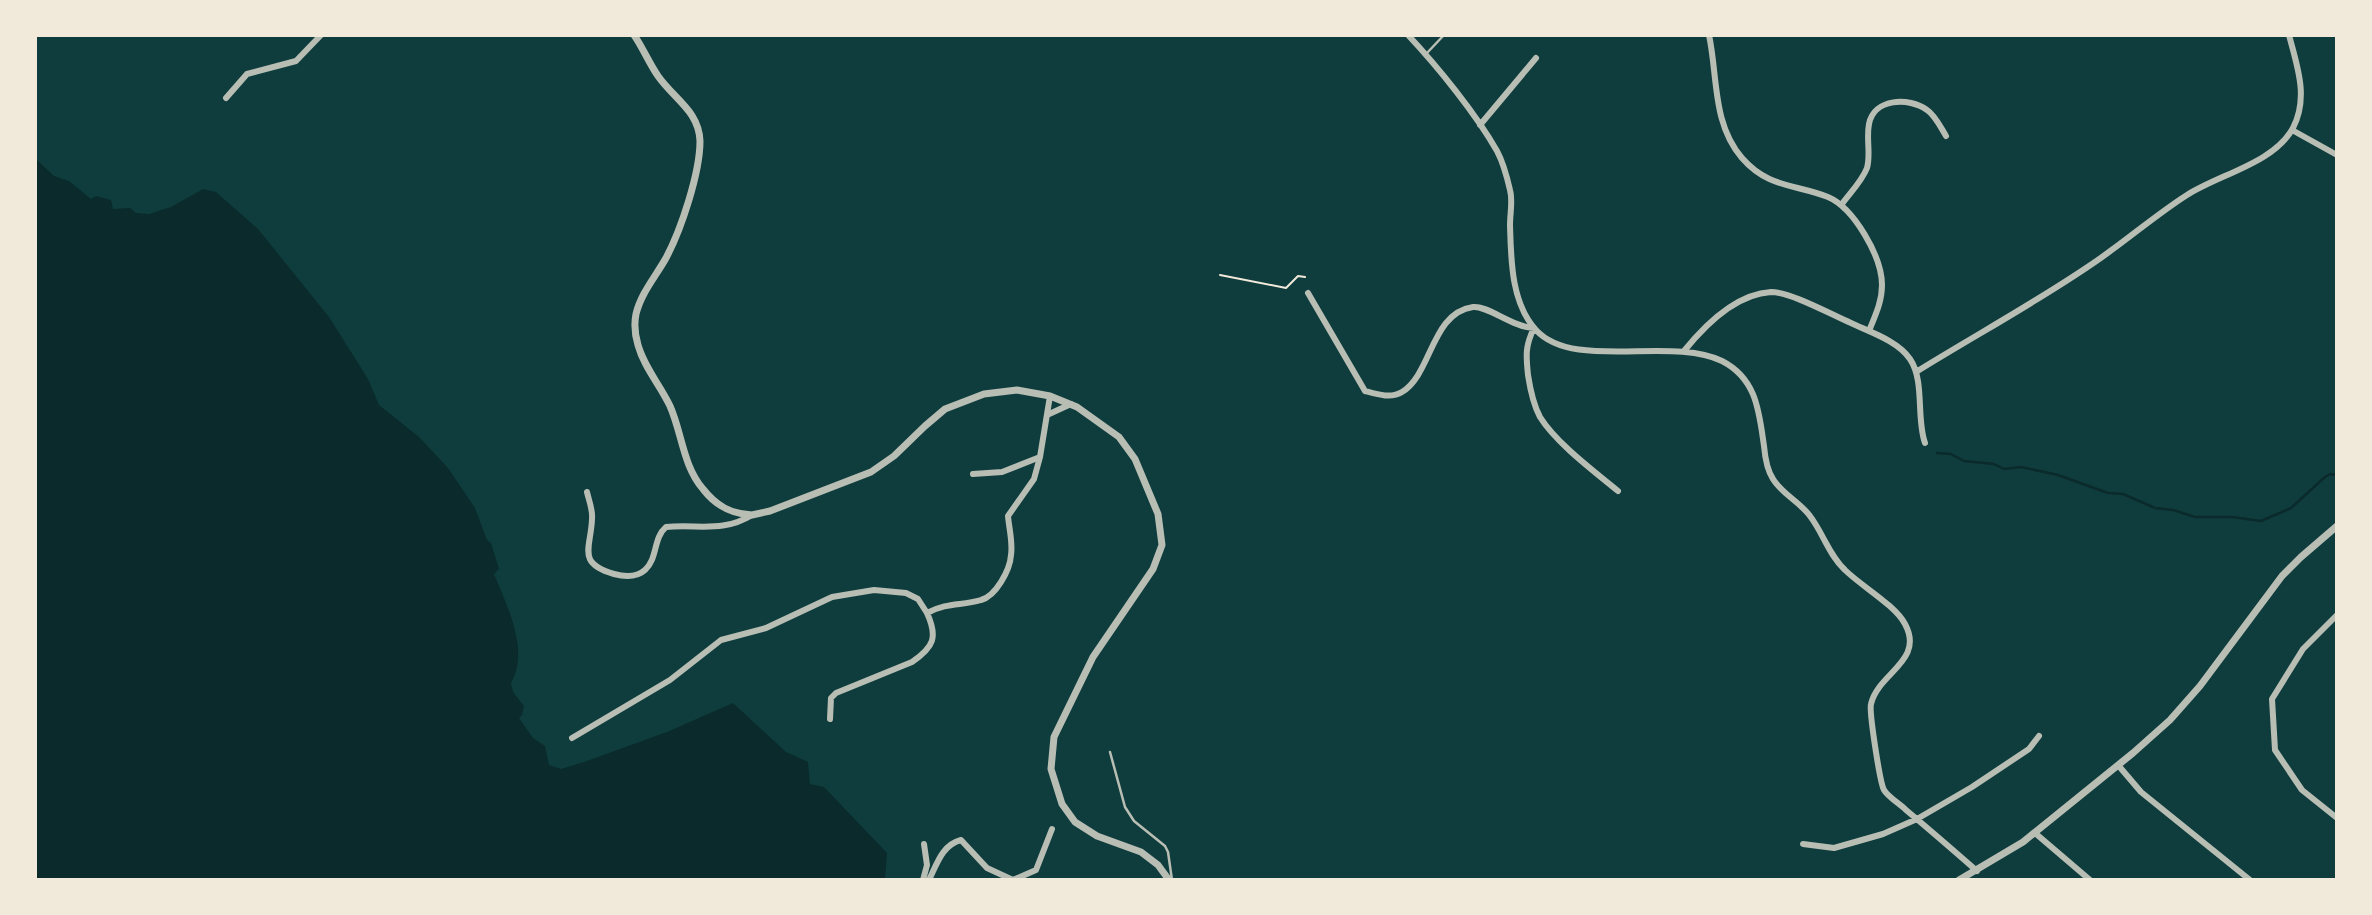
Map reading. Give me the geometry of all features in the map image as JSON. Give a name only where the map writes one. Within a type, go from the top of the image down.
[{"type":"street","points":[[226,98],[247,74],[296,61],[321,35]]},
{"type":"street","points":[[634,35],[657,75],[691,113],[699,131],[700,141],[693,179],[677,233],[640,302],[635,323],[638,344],[671,408],[688,463],[698,482],[722,507],[740,514],[752,515],[770,511],[871,472],[894,456],[935,417],[965,400],[1007,391],[1027,391],[1071,404],[1108,427],[1128,446],[1158,513],[1163,545],[1153,569],[1093,657],[1054,737],[1051,759],[1053,780],[1062,804],[1075,822],[1097,836],[1141,852],[1171,880]]},
{"type":"street","points":[[1408,35],[1426,54],[1498,153],[1511,193],[1513,276],[1521,304],[1534,328],[1543,337],[1578,349],[1684,351],[1710,356],[1726,363],[1745,380],[1758,405],[1771,478],[1809,513],[1844,569],[1898,613],[1906,625],[1910,638],[1909,652],[1880,687],[1871,704],[1884,790],[1977,870]]},
{"type":"street","points":[[1709,35],[1721,121],[1726,135],[1741,157],[1768,179],[1785,186],[1818,193],[1842,204],[1862,230],[1882,279],[1880,305],[1869,331]]},
{"type":"street","points":[[1916,372],[2091,265],[2186,195],[2268,155],[2292,130],[2301,106],[2299,74],[2289,35]]},
{"type":"street","points":[[1480,125],[1536,58]]},
{"type":"street","points":[[1842,204],[1867,168],[1869,122],[1875,112],[1886,103],[1916,104],[1929,111],[1946,136]]},
{"type":"street","points":[[2292,130],[2337,155]]},
{"type":"street","points":[[1684,351],[1704,327],[1742,301],[1772,292],[1788,295],[1869,331],[1901,349],[1916,372],[1921,426],[1926,443]]},
{"type":"street","points":[[1308,293],[1365,391],[1383,396],[1401,393],[1413,382],[1443,327],[1459,311],[1475,306],[1521,327],[1534,328]]},
{"type":"street","points":[[1534,328],[1526,344],[1530,383],[1539,415],[1553,433],[1618,491]]},
{"type":"street","points":[[927,613],[950,603],[981,600],[991,596],[1006,571],[1012,555],[1008,516],[1034,479],[1050,396]]},
{"type":"street","points":[[1047,415],[1071,404]]},
{"type":"street","points":[[973,474],[1002,472],[1040,457]]},
{"type":"street","points":[[587,492],[593,518],[587,547],[588,558],[597,568],[619,576],[635,576],[648,568],[659,536],[666,527],[719,527],[740,522],[752,515]]},
{"type":"street","points":[[1959,880],[2004,855],[2035,833],[2118,765],[2180,709],[2282,576],[2337,526]]},
{"type":"street","points":[[572,738],[670,680],[721,640],[766,628],[832,597],[874,590],[906,593],[918,599],[927,613],[934,633],[932,643],[923,655],[912,663],[836,693],[831,698],[830,719]]},
{"type":"street","points":[[2337,615],[2303,649],[2272,699],[2275,750],[2302,790],[2337,817]]},
{"type":"street","points":[[1803,844],[1834,848],[1883,834],[1917,819],[2029,749],[2039,736]]},
{"type":"street","points":[[2118,765],[2141,792],[2250,880]]},
{"type":"street","points":[[926,880],[943,851],[961,840],[987,868],[1013,880],[1035,870],[1052,829]]},
{"type":"street","points":[[2035,833],[2090,880]]},
{"type":"street","points":[[924,844],[926,880]]},
{"type":"lane","points":[[1426,54],[1444,35]]},
{"type":"lane","points":[[1110,752],[1125,807],[1134,821],[1165,846],[1171,880]]},
{"type":"path","points":[[1220,275],[1286,288],[1298,276],[1305,277]]},
{"type":"water","points":[[35,158],[54,176],[69,181],[91,199],[96,196],[111,200],[113,209],[130,208],[136,213],[149,214],[171,207],[203,189],[216,192],[258,229],[329,317],[368,379],[379,405],[419,437],[448,468],[475,508],[487,540],[491,543],[499,569],[494,574],[514,628],[518,657],[511,683],[513,692],[524,706],[519,718],[533,738],[545,746],[549,765],[561,769],[584,762],[667,732],[733,703],[786,752],[808,762],[810,784],[824,787],[887,853],[885,880],[35,880]]},
{"type":"waterway","points":[[1937,453],[1951,454],[1964,461],[1994,464],[2004,469],[2021,467],[2058,475],[2108,493],[2123,494],[2155,508],[2195,517],[2232,517],[2261,521],[2291,508],[2325,477],[2330,474],[2337,475]]}]
